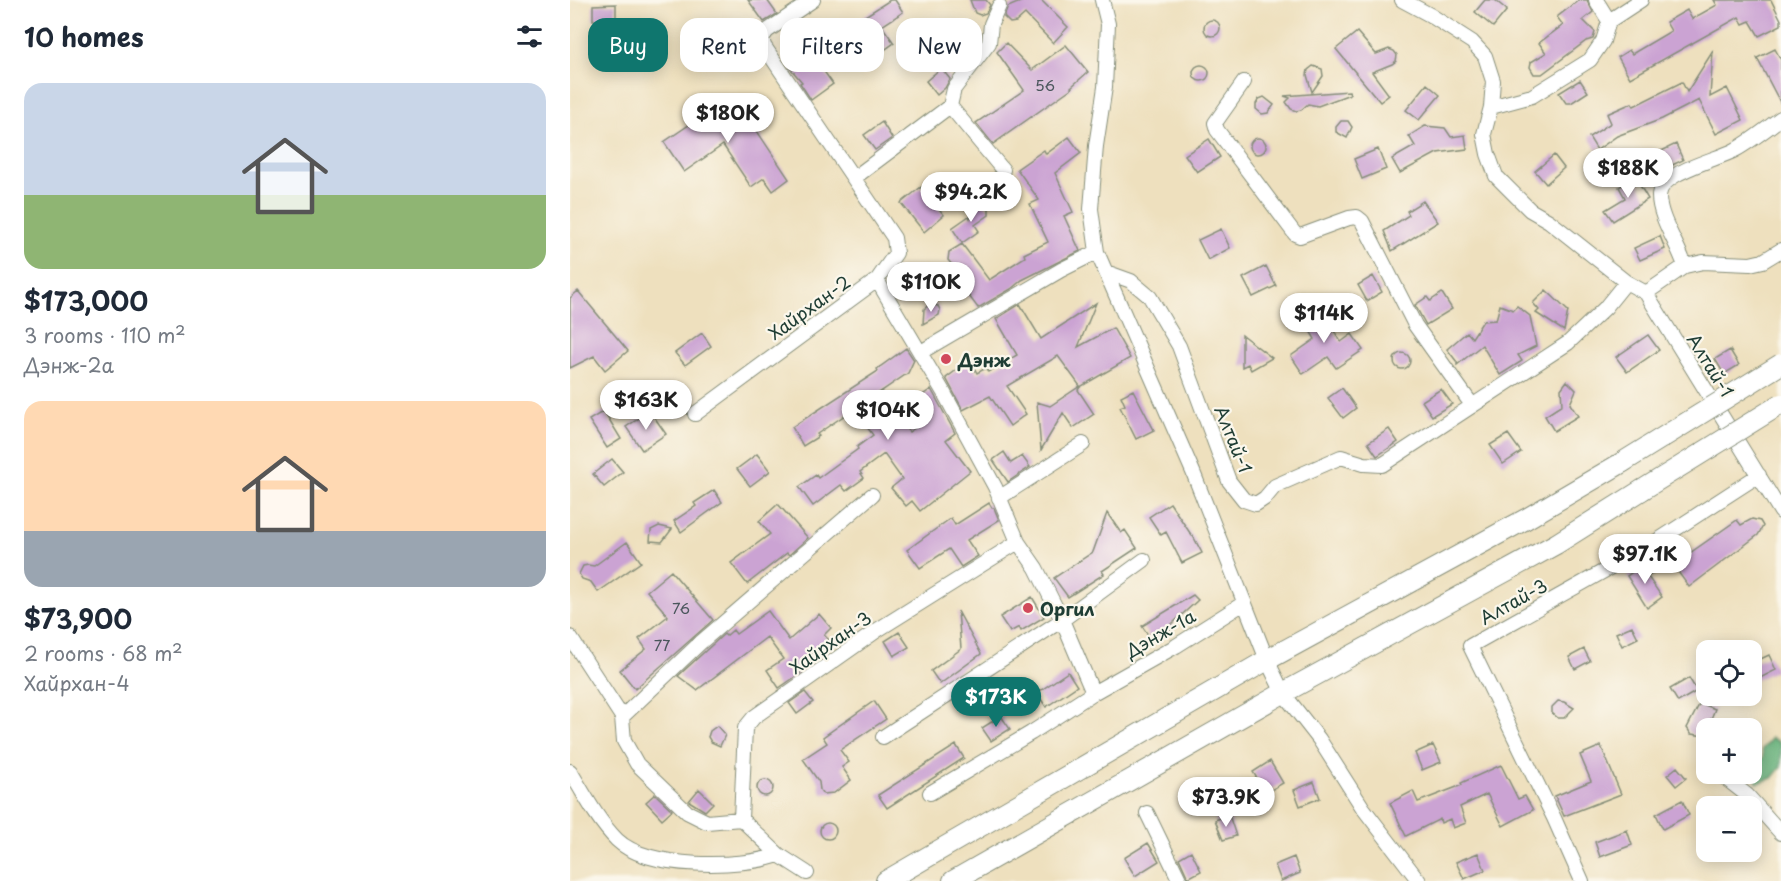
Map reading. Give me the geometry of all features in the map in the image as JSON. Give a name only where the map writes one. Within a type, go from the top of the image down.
[{"type":"main road","points":[[886,881],[1268,660],[1526,519],[1781,364]]},
{"type":"main road","points":[[953,881],[1283,693],[1556,544],[1781,404]]},
{"type":"street","name":"Хайрхан-2","points":[[695,414],[878,280],[896,253],[894,238],[764,45],[762,38],[767,31],[813,0]]},
{"type":"street","points":[[1102,0],[1108,24],[1106,87],[1096,146],[1091,209],[1097,252],[1193,472],[1244,603],[1283,693],[1319,739],[1363,808],[1419,881]]},
{"type":"street","name":"Алтай-1","points":[[1402,0],[1472,42],[1485,56],[1493,81],[1491,107],[1484,134],[1496,176],[1530,210],[1549,221],[1626,282],[1646,293],[1759,475]]},
{"type":"street","points":[[1596,0],[1609,21]]},
{"type":"street","points":[[1491,107],[1532,96],[1590,60],[1603,41],[1609,21],[1641,0]]},
{"type":"street","points":[[854,178],[950,106],[954,89],[989,43],[991,24],[999,6]]},
{"type":"street","points":[[1244,82],[1215,123],[1217,130],[1294,234],[1300,236],[1349,218],[1357,217],[1362,221],[1416,325],[1472,405]]},
{"type":"street","points":[[950,106],[1004,170]]},
{"type":"street","points":[[1685,266],[1662,208],[1659,195],[1663,184],[1681,171],[1735,150],[1781,118]]},
{"type":"street","points":[[1646,293],[1685,266],[1703,262],[1750,264],[1763,261],[1781,250]]},
{"type":"street","points":[[921,352],[1061,270],[1097,252]]},
{"type":"street","name":"Алтай-1","points":[[1106,272],[1131,281],[1150,297],[1179,346],[1229,481],[1244,500],[1256,504],[1275,486],[1341,457],[1364,464],[1382,465],[1568,343],[1605,308],[1626,282]]},
{"type":"street","points":[[878,280],[921,352],[999,498],[1018,542],[1036,568],[1062,620],[1093,693]]},
{"type":"street","points":[[999,498],[1083,444]]},
{"type":"street","points":[[1759,475],[1781,512]]},
{"type":"street","name":"Алтай-3","points":[[1582,881],[1554,818],[1470,646],[1654,543],[1759,475]]},
{"type":"street","points":[[622,717],[700,643],[872,495]]},
{"type":"street","name":"Хайрхан-3","points":[[741,819],[744,728],[754,717],[879,629],[1018,542]]},
{"type":"street","points":[[883,737],[1062,620],[1144,560]]},
{"type":"street","name":"Дэнж-1а","points":[[930,793],[1244,603]]},
{"type":"street","points":[[570,637],[622,717],[624,741],[637,764],[687,812],[707,822],[741,819],[779,855],[807,873]]},
{"type":"street","points":[[570,771],[592,808],[618,841],[638,853],[662,861],[690,863],[762,860],[779,855]]},
{"type":"street","points":[[1733,784],[1747,795],[1781,833]]},
{"type":"street","points":[[1147,813],[1180,881]]},
{"type":"green space","points":[[1772,738],[1781,743],[1781,767],[1772,778],[1762,781],[1763,757],[1762,749]]},
{"type":"building","points":[[748,0],[767,0],[777,14],[768,20],[761,18]]},
{"type":"building","points":[[890,0],[895,0],[903,12],[884,25],[884,18],[862,18]]},
{"type":"building","points":[[970,0],[986,0],[990,5],[986,13],[980,15],[975,13]]},
{"type":"building","points":[[1025,0],[1041,0],[1068,27],[1053,43],[1025,14],[1016,22],[1010,23],[1004,17],[1008,7]]},
{"type":"building","points":[[1485,0],[1495,0],[1507,10],[1493,27],[1475,12]]},
{"type":"building","points":[[1579,0],[1587,0],[1593,12],[1583,20],[1595,32],[1593,39],[1586,41],[1542,74],[1534,74],[1530,67],[1531,62],[1546,53],[1539,43],[1563,25],[1557,17]]},
{"type":"building","points":[[1714,0],[1771,0],[1781,20],[1781,25],[1759,36],[1750,21],[1743,24],[1739,17],[1630,78],[1618,57],[1629,50],[1632,54],[1671,31],[1666,22],[1687,10],[1692,19],[1717,5]]},
{"type":"building","points":[[616,4],[616,18],[593,18],[593,5]]},
{"type":"building","points":[[1209,20],[1215,20],[1220,28],[1218,34],[1209,36],[1204,31],[1204,25]]},
{"type":"building","points":[[884,29],[894,43],[884,50]]},
{"type":"building","points":[[1357,32],[1376,54],[1389,49],[1397,55],[1396,61],[1392,64],[1372,72],[1389,95],[1380,102],[1336,49]]},
{"type":"building","points":[[1006,43],[1032,70],[1066,45],[1088,72],[1072,88],[993,144],[976,123],[1024,90],[997,52]]},
{"type":"building","points":[[1775,49],[1781,60],[1781,104],[1757,58]]},
{"type":"building","points":[[1713,51],[1710,97],[1727,88],[1743,120],[1716,134],[1699,100],[1662,119],[1617,136],[1597,150],[1589,137],[1611,123],[1607,114],[1632,103],[1634,106],[1682,82],[1687,92]]},
{"type":"building","points":[[1198,65],[1204,65],[1209,73],[1207,79],[1198,81],[1193,76],[1193,70]]},
{"type":"building","points":[[1313,66],[1322,69],[1323,76],[1312,92],[1307,75],[1308,70]]},
{"type":"building","points":[[793,72],[824,72],[833,84],[811,100],[800,83],[802,82]]},
{"type":"building","points":[[936,72],[944,72],[950,79],[937,95],[926,81]]},
{"type":"building","points":[[1580,80],[1588,92],[1571,103],[1566,103],[1559,93]]},
{"type":"building","points":[[1427,84],[1440,95],[1419,120],[1406,110]]},
{"type":"building","points":[[1349,91],[1350,94],[1318,106],[1308,104],[1296,111],[1291,109],[1286,102],[1290,98],[1284,96]]},
{"type":"building","points":[[733,95],[789,179],[773,191],[764,178],[751,187],[723,145],[684,172],[664,142]]},
{"type":"building","points":[[1264,97],[1274,105],[1268,113],[1262,114],[1256,109],[1256,104]]},
{"type":"building","points":[[1341,121],[1348,121],[1352,127],[1347,138],[1336,132],[1336,127]]},
{"type":"building","points":[[882,122],[892,138],[875,150],[864,135]]},
{"type":"building","points":[[1425,126],[1445,128],[1451,137],[1465,135],[1467,149],[1437,153],[1400,173],[1392,159],[1415,146],[1409,136]]},
{"type":"building","points":[[1069,137],[1081,153],[1055,173],[1073,212],[1064,216],[1080,251],[1022,280],[978,308],[960,284],[965,280],[948,260],[949,252],[962,244],[989,280],[1025,257],[1024,254],[1048,242],[1030,204],[1039,200],[1017,169],[1044,150],[1046,154]]},
{"type":"building","points":[[1255,138],[1261,138],[1266,146],[1264,152],[1255,154],[1250,149],[1250,143]]},
{"type":"building","points":[[1209,139],[1220,157],[1197,172],[1185,155]]},
{"type":"building","points":[[1676,144],[1683,160],[1664,169],[1657,153]]},
{"type":"building","points":[[1378,149],[1386,169],[1362,179],[1354,159]]},
{"type":"building","points":[[1554,155],[1564,168],[1546,184],[1535,171]]},
{"type":"building","points":[[1635,177],[1648,199],[1613,221],[1605,210],[1625,198],[1619,187]]},
{"type":"building","points":[[921,187],[944,215],[924,232],[901,203]]},
{"type":"building","points":[[1423,201],[1438,222],[1392,251],[1384,231],[1409,215],[1407,211]]},
{"type":"building","points":[[982,203],[989,208],[989,215],[975,225],[979,231],[962,243],[952,228],[969,216],[970,218],[974,207]]},
{"type":"building","points":[[1221,229],[1230,248],[1208,260],[1198,240]]},
{"type":"building","points":[[1660,236],[1665,249],[1640,260],[1634,248]]},
{"type":"building","points":[[1266,266],[1276,286],[1253,297],[1243,278]]},
{"type":"building","points":[[1373,276],[1382,292],[1367,301],[1358,285]]},
{"type":"building","points":[[1546,290],[1568,311],[1564,331],[1536,313],[1539,310],[1533,303]]},
{"type":"building","points":[[578,291],[628,351],[605,370],[594,356],[570,368],[570,298]]},
{"type":"building","points":[[1442,293],[1452,309],[1426,325],[1415,305],[1427,297],[1430,301]]},
{"type":"building","points":[[1096,303],[1078,347],[1113,328],[1130,358],[1078,390],[1094,414],[1073,428],[1063,413],[1041,450],[1037,402],[1050,406],[1080,386],[1058,356],[1007,386],[1026,414],[1010,426],[990,396],[963,410],[946,378],[970,360],[977,373],[986,368],[988,372],[1017,355],[996,319],[1020,304],[1041,339]]},
{"type":"building","points":[[930,304],[938,306],[939,315],[923,324],[924,309]]},
{"type":"building","points":[[1318,305],[1341,342],[1352,334],[1363,350],[1336,368],[1328,357],[1303,374],[1291,356],[1315,339],[1301,316]]},
{"type":"building","points":[[1500,305],[1513,310],[1517,306],[1530,316],[1536,346],[1518,355],[1522,361],[1500,375],[1482,345],[1457,365],[1447,349],[1467,332],[1472,338],[1483,321],[1496,320]]},
{"type":"building","points":[[702,333],[711,346],[685,365],[675,353]]},
{"type":"building","points":[[1242,335],[1272,358],[1251,370],[1248,364],[1242,367]]},
{"type":"building","points":[[1648,335],[1659,350],[1627,372],[1616,357]]},
{"type":"building","points":[[906,348],[914,360],[908,373],[879,393],[909,432],[933,415],[920,397],[931,389],[955,433],[946,440],[970,471],[920,511],[912,501],[906,506],[891,488],[902,479],[884,454],[860,472],[864,478],[846,491],[841,485],[813,506],[799,487],[816,475],[818,478],[873,435],[854,409],[803,446],[792,427],[878,371],[877,369]]},
{"type":"building","points":[[1730,350],[1739,365],[1724,374],[1715,359]]},
{"type":"building","points":[[1402,353],[1408,355],[1410,361],[1408,367],[1402,369],[1396,367],[1394,361],[1396,355]]},
{"type":"building","points":[[1567,381],[1576,390],[1570,404],[1578,416],[1554,431],[1545,416],[1562,405],[1561,389]]},
{"type":"building","points":[[1342,388],[1356,408],[1343,418],[1328,398]]},
{"type":"building","points":[[1441,389],[1452,404],[1432,416],[1422,401]]},
{"type":"building","points":[[1133,390],[1154,430],[1136,439],[1120,407],[1125,405],[1121,396]]},
{"type":"building","points":[[604,411],[621,439],[607,448],[589,420]]},
{"type":"building","points":[[650,411],[666,434],[642,450],[626,427]]},
{"type":"building","points":[[1389,429],[1398,442],[1377,456],[1368,443]]},
{"type":"building","points":[[1508,434],[1521,452],[1503,464],[1490,445]]},
{"type":"building","points":[[1004,452],[1011,463],[1022,456],[1030,467],[1008,482],[993,460]]},
{"type":"building","points":[[757,454],[770,471],[750,486],[737,469]]},
{"type":"building","points":[[612,459],[623,472],[604,487],[593,474]]},
{"type":"building","points":[[714,490],[722,502],[681,532],[674,521],[696,506],[694,503]]},
{"type":"building","points":[[989,503],[999,520],[967,540],[978,556],[961,567],[949,549],[920,568],[907,550],[951,518],[955,525]]},
{"type":"building","points":[[1170,503],[1202,553],[1182,563],[1166,532],[1161,535],[1149,517]]},
{"type":"building","points":[[778,504],[808,538],[789,555],[787,553],[747,584],[731,563],[770,534],[759,521]]},
{"type":"building","points":[[1107,513],[1121,533],[1125,530],[1137,548],[1102,571],[1104,574],[1068,597],[1054,578],[1093,552]]},
{"type":"building","points":[[1752,519],[1760,521],[1763,526],[1758,535],[1689,587],[1673,565],[1737,520],[1741,525]]},
{"type":"building","points":[[659,526],[672,529],[662,542],[650,541],[651,530]]},
{"type":"building","points":[[627,542],[641,562],[598,592],[591,582],[582,579],[579,574],[583,566],[594,566]]},
{"type":"building","points":[[1645,563],[1653,573],[1648,577],[1662,597],[1647,608],[1627,576]]},
{"type":"building","points":[[671,571],[713,620],[635,689],[620,670],[646,649],[639,639],[668,616],[647,591]]},
{"type":"building","points":[[1193,595],[1198,600],[1172,624],[1174,628],[1152,641],[1142,626]]},
{"type":"building","points":[[1032,597],[1044,617],[1021,631],[1019,627],[1010,632],[1000,617]]},
{"type":"building","points":[[768,611],[789,640],[819,614],[831,628],[824,635],[829,640],[806,659],[810,665],[795,677],[779,688],[767,670],[783,659],[767,637],[697,690],[678,676],[724,634],[726,636],[733,630],[736,634]]},
{"type":"building","points":[[958,611],[981,654],[940,684],[931,671],[961,649]]},
{"type":"building","points":[[1632,626],[1638,638],[1622,646],[1616,633]]},
{"type":"building","points":[[899,632],[909,647],[894,656],[885,641]]},
{"type":"building","points":[[1584,649],[1590,661],[1575,669],[1569,657]]},
{"type":"building","points":[[1769,655],[1776,670],[1762,677],[1762,658]]},
{"type":"building","points":[[1068,672],[1077,686],[1046,707],[1037,693]]},
{"type":"building","points":[[1689,678],[1696,692],[1678,702],[1670,689]]},
{"type":"building","points":[[805,692],[813,702],[797,714],[789,703]]},
{"type":"building","points":[[874,701],[886,719],[840,750],[849,762],[842,767],[851,780],[834,793],[823,794],[819,782],[803,759],[827,743],[823,737]]},
{"type":"building","points":[[1558,701],[1574,708],[1564,718],[1558,718],[1552,713],[1552,707]]},
{"type":"building","points":[[1698,706],[1715,709],[1711,718],[1696,718],[1696,735],[1691,734],[1687,728]]},
{"type":"building","points":[[1001,716],[1010,729],[991,741],[982,728]]},
{"type":"building","points":[[717,726],[725,735],[720,746],[711,742],[708,737],[710,731]]},
{"type":"building","points":[[956,745],[964,758],[887,808],[878,795]]},
{"type":"building","points":[[1433,745],[1441,762],[1422,770],[1415,753]]},
{"type":"building","points":[[1601,746],[1621,794],[1564,816],[1555,796],[1591,781],[1580,755]]},
{"type":"building","points":[[1270,761],[1283,783],[1266,793],[1253,772]]},
{"type":"building","points":[[1501,765],[1518,799],[1525,796],[1533,810],[1503,826],[1487,794],[1460,807],[1466,823],[1453,828],[1450,819],[1441,823],[1440,819],[1406,836],[1390,803],[1413,791],[1418,802],[1462,785],[1461,783]]},
{"type":"building","points":[[1677,767],[1686,778],[1676,786],[1667,775]]},
{"type":"building","points":[[762,780],[768,780],[773,788],[771,794],[762,796],[757,791],[757,785]]},
{"type":"building","points":[[1314,782],[1320,798],[1300,806],[1294,790]]},
{"type":"building","points":[[699,789],[713,803],[705,811],[689,801]]},
{"type":"building","points":[[655,794],[672,810],[662,819],[646,802]]},
{"type":"building","points":[[1682,800],[1689,815],[1663,829],[1656,814]]},
{"type":"building","points":[[1229,815],[1236,836],[1223,840],[1215,820]]},
{"type":"building","points":[[825,823],[831,823],[836,831],[834,837],[825,839],[820,834],[820,828]]},
{"type":"building","points":[[1627,830],[1632,845],[1600,857],[1595,842]]},
{"type":"building","points":[[1148,843],[1159,861],[1135,876],[1124,858]]},
{"type":"building","points":[[1191,851],[1201,871],[1188,878],[1179,858]]},
{"type":"building","points":[[1478,853],[1485,870],[1464,879],[1456,862]]},
{"type":"building","points":[[1294,857],[1300,873],[1281,881],[1275,865]]},
{"type":"place","name":"Дэнж","points":[[946,359]]},
{"type":"place","name":"Оргил","points":[[1028,608]]}]
